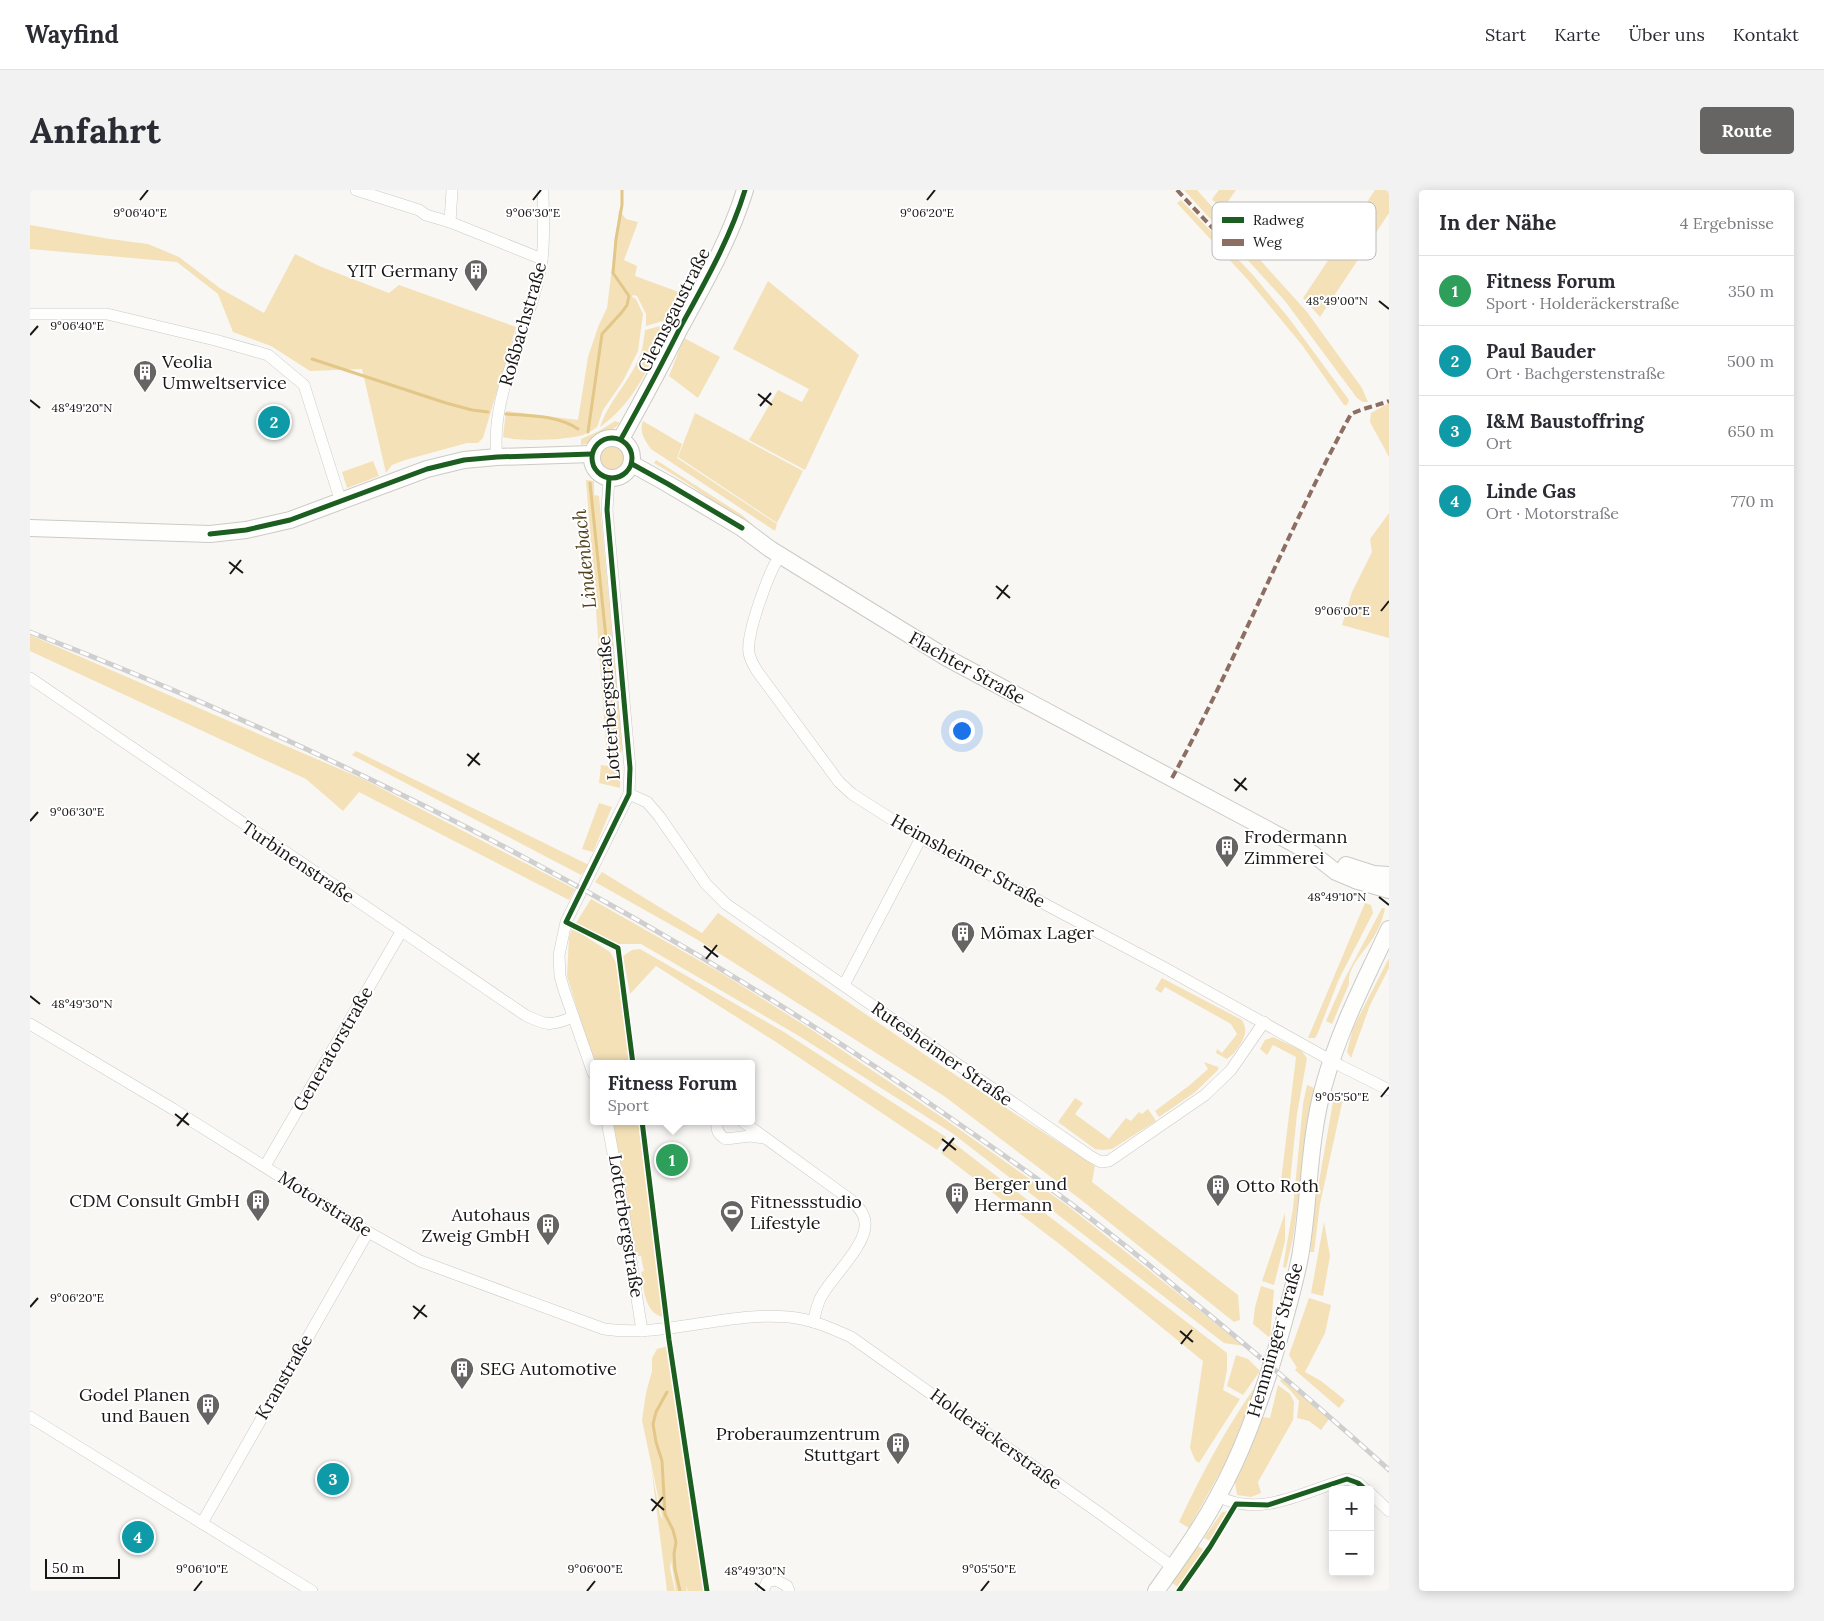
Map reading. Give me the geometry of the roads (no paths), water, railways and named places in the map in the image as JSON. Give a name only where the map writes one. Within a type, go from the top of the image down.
[{"type":"main road","name":"Glemsgaustraße","points":[[621,439],[712,269],[745,190]]},
{"type":"main road","points":[[612,437],[621,439],[626,442],[632,453],[632,464],[623,475],[616,478],[608,478],[601,475],[595,469],[592,462],[592,454],[596,446],[603,440],[612,437]]},
{"type":"main road","points":[[30,528],[199,534],[234,532],[290,520],[427,469],[464,460],[592,454]]},
{"type":"main road","name":"Flachter Straße","points":[[632,464],[742,528],[780,555],[946,658],[1313,854],[1358,870],[1389,876]]},
{"type":"main road","name":"Flachter Straße","points":[[1313,854],[1336,872],[1389,890]]},
{"type":"main road","name":"Hemminger Straße","points":[[1156,1591],[1198,1531],[1218,1496],[1240,1454],[1261,1396],[1287,1313],[1300,1257],[1316,1119],[1331,1060],[1348,1015],[1389,929]]},
{"type":"street","points":[[356,190],[450,222],[542,259]]},
{"type":"street","points":[[450,222],[452,190]]},
{"type":"street","name":"Roßbachstraße","points":[[497,457],[495,445],[497,418],[532,302],[542,259],[543,190]]},
{"type":"street","points":[[30,314],[107,314],[215,340],[268,356],[304,385],[341,502]]},
{"type":"street","name":"Lotterbergstraße","points":[[590,1064],[560,976],[559,955],[566,922],[629,794],[630,768],[608,510],[608,478]]},
{"type":"street","name":"Heimsheimer Straße","points":[[780,555],[765,584],[750,640],[749,653],[754,665],[840,782],[852,794],[922,838],[1389,1090]]},
{"type":"street","name":"Turbinenstraße","points":[[30,678],[530,1018],[544,1024],[553,1024],[574,1017]]},
{"type":"street","name":"Rutesheimer Straße","points":[[629,794],[647,802],[659,816],[706,884],[726,904],[1101,1162],[1109,1161],[1126,1151],[1205,1095],[1231,1070],[1264,1022]]},
{"type":"street","points":[[844,986],[922,838]]},
{"type":"street","name":"Generatorstraße","points":[[264,1166],[401,932]]},
{"type":"street","name":"Motorstraße","points":[[30,1024],[166,1104],[368,1232],[420,1261],[604,1329],[642,1331]]},
{"type":"street","name":"Lotterbergstraße","points":[[608,1125],[624,1208],[642,1331]]},
{"type":"street","points":[[717,1125],[718,1133],[726,1138],[756,1136],[770,1141]]},
{"type":"street","points":[[748,1125],[851,1200],[860,1209],[864,1217],[865,1230],[861,1242],[820,1299],[813,1322]]},
{"type":"street","name":"Kranstraße","points":[[202,1523],[368,1232]]},
{"type":"street","name":"Holderäckerstraße","points":[[642,1331],[769,1316],[791,1317],[813,1322],[850,1337],[1173,1567]]},
{"type":"street","points":[[30,1417],[312,1591]]},
{"type":"street","points":[[1218,1496],[1241,1505],[1268,1505],[1347,1479],[1361,1486]]},
{"type":"street","points":[[1374,1497],[1389,1511]]},
{"type":"street","points":[[763,1591],[767,1582],[776,1580],[787,1586],[789,1591]]},
{"type":"waterway","name":"Lindenbach","points":[[588,432],[602,334],[627,305],[629,296],[613,273],[622,205],[622,190]]},
{"type":"waterway","points":[[312,359],[446,403],[488,412]]},
{"type":"waterway","points":[[506,414],[552,419],[570,424],[578,429]]},
{"type":"waterway","name":"Lindenbach","points":[[590,483],[616,735],[615,752]]},
{"type":"waterway","name":"Lindenbach","points":[[667,1392],[656,1412],[653,1424],[662,1461],[665,1514],[673,1530],[676,1542],[674,1554],[675,1569],[680,1591]]},
{"type":"railway","points":[[30,632],[153,681],[274,734],[393,791],[511,850],[627,914],[741,981],[852,1052],[962,1126],[1080,1211],[1142,1259],[1234,1336],[1389,1470]]},
{"type":"place","name":"YIT Germany","points":[[476,292]]},
{"type":"place","name":"Veolia Umweltservice","points":[[145,393]]},
{"type":"place","name":"Paul Bauder","points":[[274,422]]},
{"type":"place","name":"Frodermann Zimmerei","points":[[1227,868]]},
{"type":"place","name":"Mömax Lager","points":[[963,954]]},
{"type":"place","name":"Fitness Forum","points":[[672,1160]]},
{"type":"place","name":"Otto Roth","points":[[1218,1207]]},
{"type":"place","name":"Berger und Hermann","points":[[957,1215]]},
{"type":"place","name":"CDM Consult GmbH","points":[[258,1222]]},
{"type":"place","name":"Fitnessstudio Lifestyle","points":[[732,1233]]},
{"type":"place","name":"Autohaus Zweig GmbH","points":[[548,1246]]},
{"type":"place","name":"SEG Automotive","points":[[462,1390]]},
{"type":"place","name":"Godel Planen und Bauen","points":[[208,1426]]},
{"type":"place","name":"Proberaumzentrum Stuttgart","points":[[898,1465]]},
{"type":"place","name":"I&M Baustoffring","points":[[333,1479]]},
{"type":"place","name":"Linde Gas","points":[[138,1537]]}]
